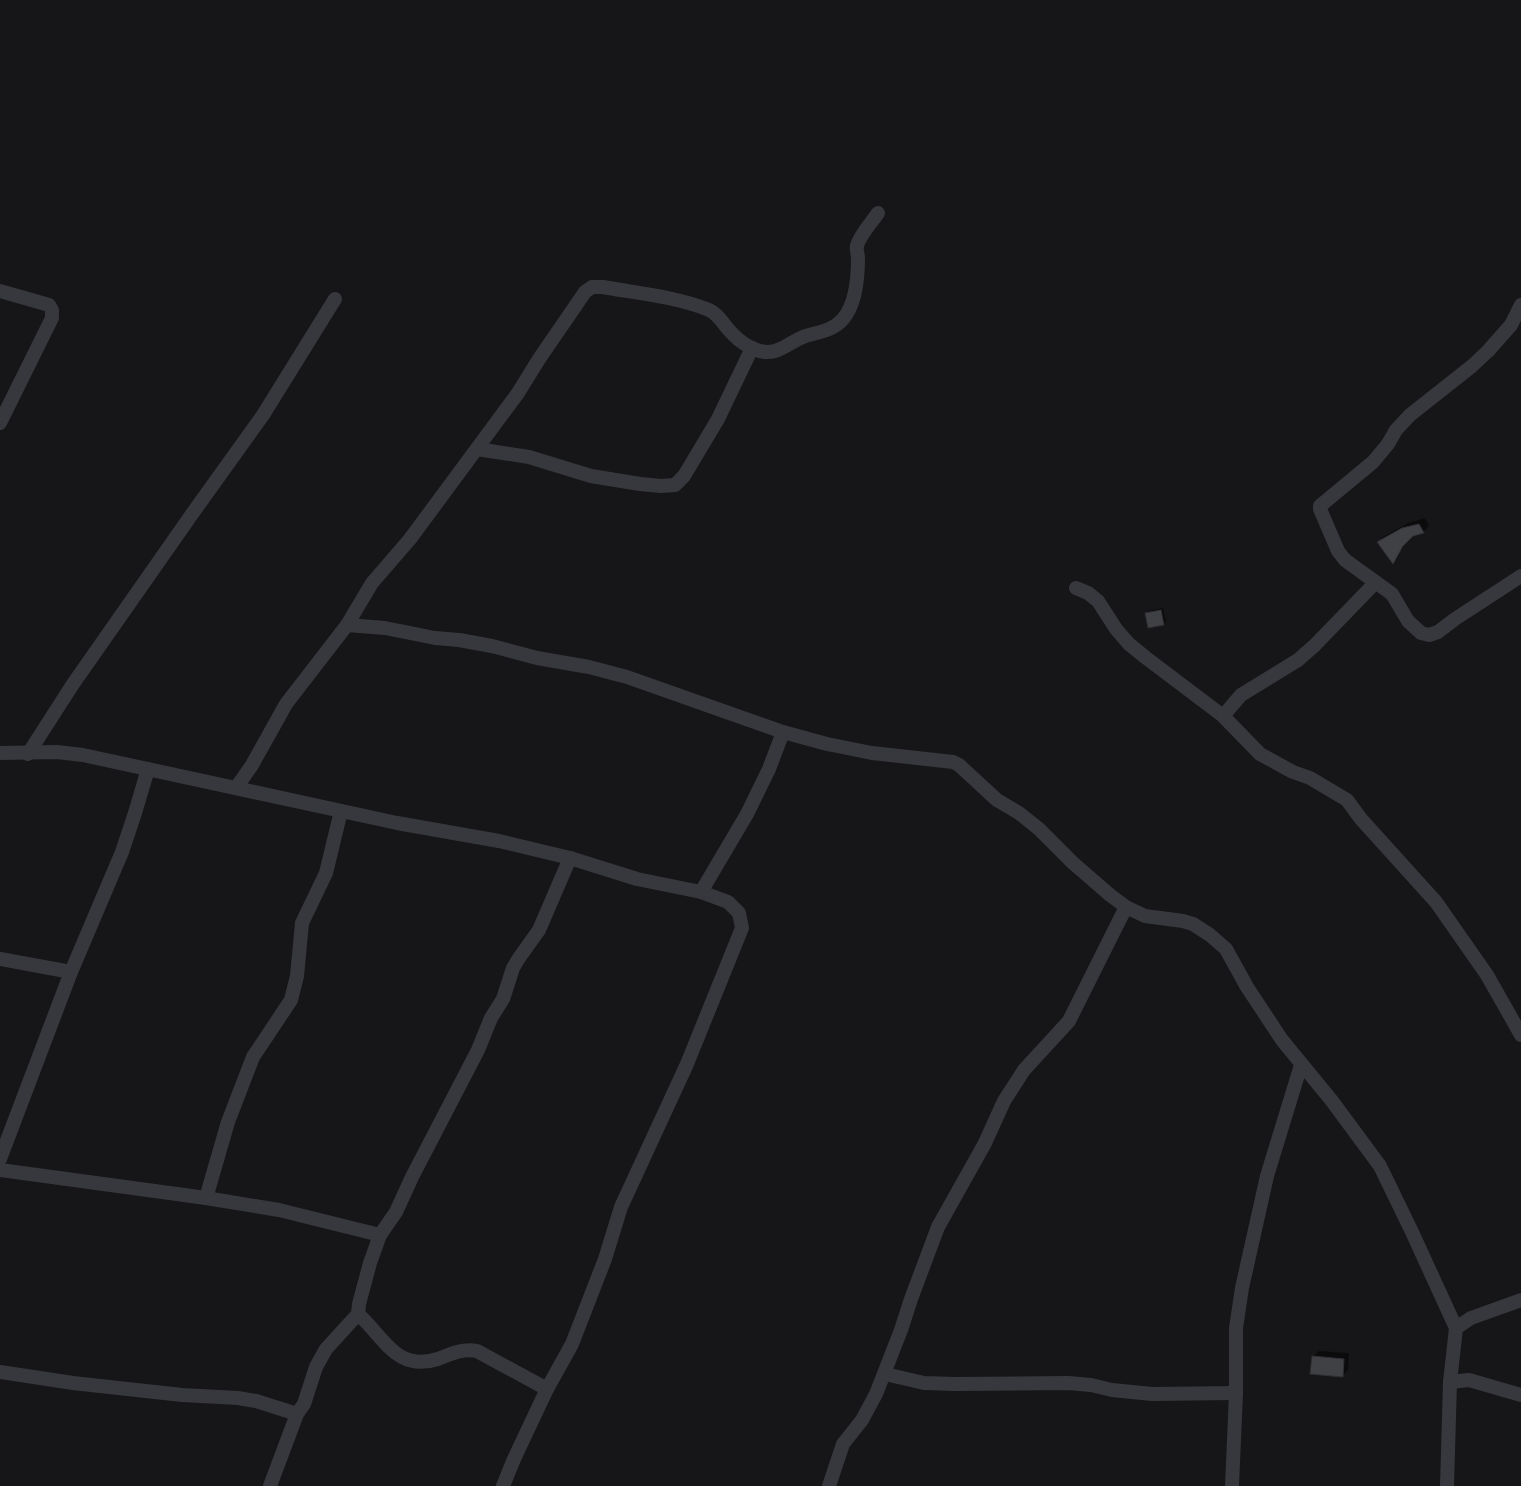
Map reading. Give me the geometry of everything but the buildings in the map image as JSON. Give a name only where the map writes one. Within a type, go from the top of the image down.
[{"type":"street","points":[[236,788],[252,765],[286,704],[347,625],[372,583],[410,539],[518,393],[539,359],[585,292],[592,287],[603,287],[678,301],[710,311],[720,317],[729,330],[752,348],[762,352],[775,351],[800,338],[833,329],[844,319],[851,306],[856,284],[857,246],[860,239],[878,213]]},
{"type":"street","points":[[0,291],[49,305],[52,310],[52,318],[0,423]]},
{"type":"street","points":[[28,754],[78,678],[263,415],[335,299]]},
{"type":"street","points":[[1521,305],[1511,325],[1488,351],[1472,366],[1410,416],[1396,430],[1388,444],[1373,462],[1320,506],[1320,512],[1338,551],[1345,560],[1392,594],[1408,621],[1421,633],[1429,635],[1438,632],[1455,619],[1521,576]]},
{"type":"street","points":[[477,449],[529,457],[591,476],[654,486],[675,485],[684,476],[718,419],[752,348]]},
{"type":"street","points":[[1223,716],[1240,695],[1258,683],[1284,670],[1298,660],[1315,645],[1375,583]]},
{"type":"street","points":[[1076,588],[1088,593],[1098,601],[1116,629],[1129,644],[1145,658],[1223,716],[1260,754],[1293,772],[1310,778],[1347,800],[1361,819],[1436,902],[1487,975],[1521,1035]]},
{"type":"street","points":[[347,625],[385,628],[435,638],[459,640],[492,646],[537,658],[589,667],[627,676],[783,732],[827,744],[872,753],[956,763],[997,800],[1019,813],[1039,829],[1078,868],[1126,907],[1145,916],[1184,921],[1193,924],[1210,935],[1226,949],[1247,987],[1282,1040],[1332,1101],[1380,1166],[1456,1328],[1450,1382],[1447,1486]]},
{"type":"street","points":[[701,892],[747,814],[769,769],[783,732]]},
{"type":"street","points":[[0,753],[28,754],[57,752],[83,755],[397,823],[500,841],[570,858],[637,879],[701,892],[728,902],[739,913],[742,928],[687,1064],[621,1207],[605,1259],[572,1344],[547,1389],[503,1486]]},
{"type":"street","points":[[0,1159],[71,972],[122,852],[148,769]]},
{"type":"street","points":[[206,1198],[228,1122],[253,1057],[291,1000],[297,976],[302,923],[326,873],[341,811]]},
{"type":"street","points":[[270,1486],[297,1414],[304,1404],[316,1366],[326,1349],[358,1314],[359,1304],[368,1270],[380,1236],[396,1212],[412,1177],[478,1050],[491,1018],[503,999],[513,968],[539,930],[570,858]]},
{"type":"street","points":[[829,1486],[844,1444],[862,1420],[885,1374],[938,1227],[985,1143],[1008,1095],[1024,1070],[1069,1021],[1126,907]]},
{"type":"street","points":[[0,959],[71,972]]},
{"type":"street","points":[[1232,1486],[1236,1393],[1236,1328],[1242,1288],[1267,1176],[1301,1065]]},
{"type":"street","points":[[0,1170],[206,1198],[279,1210],[380,1236]]},
{"type":"street","points":[[1456,1328],[1471,1318],[1521,1300]]},
{"type":"street","points":[[358,1314],[369,1324],[392,1351],[402,1358],[419,1362],[436,1359],[466,1350],[477,1350],[547,1389]]},
{"type":"street","points":[[0,1372],[182,1395],[238,1398],[256,1401],[297,1414]]},
{"type":"street","points":[[885,1374],[924,1383],[1068,1383],[1091,1385],[1112,1390],[1152,1394],[1236,1393]]},
{"type":"street","points":[[1450,1382],[1469,1380],[1521,1394]]}]
